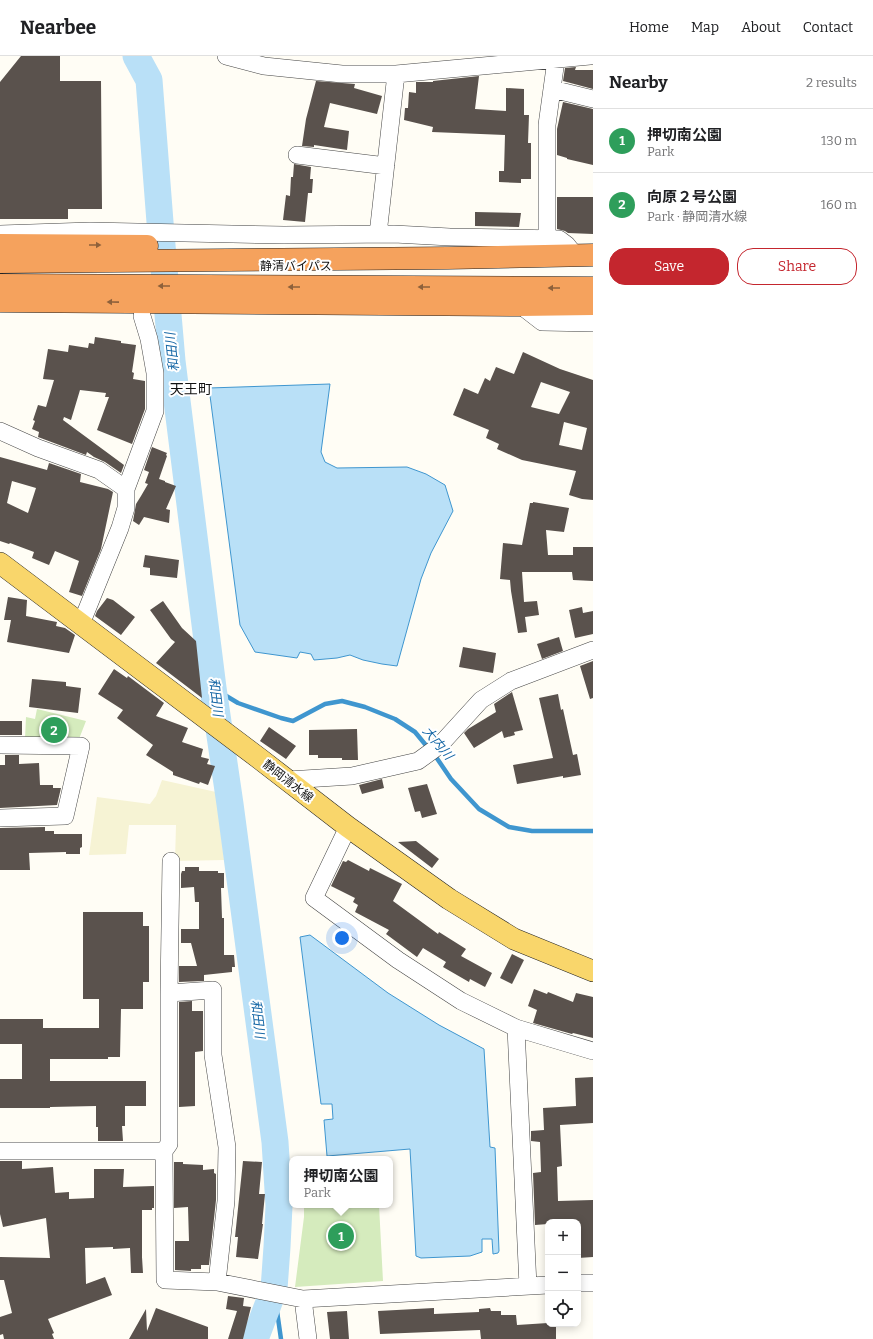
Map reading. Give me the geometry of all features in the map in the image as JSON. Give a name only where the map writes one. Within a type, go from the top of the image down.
[{"type":"highway","points":[[0,245],[332,246],[424,250],[448,258]]},
{"type":"highway","points":[[0,263],[584,255]]},
{"type":"highway","name":"静清バイパス","points":[[0,263],[593,267]]},
{"type":"highway","name":"静清バイパス","points":[[0,285],[593,288]]},
{"type":"highway","points":[[0,301],[96,317],[449,317],[520,305]]},
{"type":"highway","points":[[0,301],[264,304],[593,304]]},
{"type":"main road","name":"静岡清水線","points":[[0,563],[206,717],[348,827],[449,899],[514,939],[593,971]]},
{"type":"street","points":[[226,56],[264,66],[342,74],[396,74],[590,56]]},
{"type":"street","points":[[547,239],[547,125],[556,60]]},
{"type":"street","points":[[378,234],[396,74]]},
{"type":"street","points":[[552,89],[593,99]]},
{"type":"street","points":[[297,155],[386,166]]},
{"type":"street","points":[[0,234],[90,231],[284,235],[378,234],[559,239],[584,255]]},
{"type":"street","points":[[520,305],[542,322],[593,323]]},
{"type":"street","points":[[81,624],[120,528],[126,508],[126,490],[155,411],[155,373],[149,339],[142,316]]},
{"type":"street","points":[[0,431],[38,448],[99,470],[126,490]]},
{"type":"street","points":[[288,780],[352,776],[418,761],[440,745],[481,700],[511,681],[593,650]]},
{"type":"street","points":[[0,745],[81,746],[65,816],[0,818]]},
{"type":"street","points":[[348,827],[314,898],[398,960],[461,1001],[516,1028],[593,1051]]},
{"type":"street","points":[[171,861],[169,1144],[164,1151],[165,1280],[217,1282],[303,1299],[545,1285]]},
{"type":"street","points":[[169,993],[213,990],[213,1055],[227,1147],[226,1201],[217,1282]]},
{"type":"street","points":[[516,1028],[528,1286]]},
{"type":"street","points":[[0,1151],[164,1151]]},
{"type":"street","points":[[581,1284],[593,1283]]},
{"type":"street","points":[[303,1299],[308,1339]]},
{"type":"shaded area","points":[[162,780],[216,792],[224,860],[175,861],[176,825],[129,825],[126,854],[89,855],[97,797],[150,804],[156,796]]},
{"type":"green space","points":[[37,709],[86,721],[79,739],[25,739],[26,717],[35,719]]},
{"type":"green space","points":[[304,1208],[379,1208],[383,1281],[295,1287]]},
{"type":"water","points":[[330,384],[321,452],[325,462],[337,468],[407,467],[426,474],[445,485],[453,511],[431,553],[421,579],[397,666],[363,660],[350,655],[314,660],[311,654],[300,652],[297,658],[255,652],[240,625],[209,388]]},
{"type":"water","points":[[310,935],[388,993],[439,1025],[484,1049],[490,1147],[495,1148],[498,1253],[493,1254],[492,1239],[482,1239],[482,1252],[470,1256],[421,1258],[416,1256],[410,1149],[327,1156],[324,1120],[333,1119],[332,1104],[321,1104],[300,937]]},
{"type":"building","points":[[21,56],[60,56],[60,81],[101,81],[102,209],[68,209],[68,219],[0,219],[0,82]]},
{"type":"building","points":[[576,67],[575,70],[593,70],[593,89],[563,81],[565,68]]},
{"type":"building","points":[[479,76],[475,109],[506,111],[506,88],[524,89],[524,115],[529,115],[528,143],[531,143],[531,179],[521,179],[521,183],[499,182],[499,171],[504,171],[505,135],[432,132],[433,127],[404,120],[405,108],[408,108],[409,92],[416,93],[416,82],[433,82]]},
{"type":"building","points":[[316,81],[355,84],[354,88],[382,96],[377,114],[330,103],[324,127],[349,131],[347,150],[314,145],[314,147],[302,146],[306,119]]},
{"type":"building","points":[[563,102],[593,109],[593,165],[557,155],[557,129]]},
{"type":"building","points":[[294,164],[311,167],[310,179],[313,179],[312,193],[308,193],[305,222],[283,220],[286,195],[290,196],[291,177],[293,177]]},
{"type":"building","points":[[557,197],[593,197],[593,234],[568,233],[557,229]]},
{"type":"building","points":[[475,212],[521,213],[519,227],[475,226]]},
{"type":"building","points":[[95,337],[136,345],[132,372],[134,373],[133,379],[145,381],[145,409],[132,444],[97,430],[109,397],[105,397],[106,393],[80,390],[71,420],[64,417],[63,420],[124,465],[121,473],[87,452],[86,455],[38,437],[39,432],[32,429],[35,421],[33,420],[38,405],[46,407],[54,380],[43,379],[48,349],[68,352],[69,345],[88,348],[89,343],[94,344]]},
{"type":"building","points":[[523,352],[560,369],[593,380],[593,500],[582,499],[569,495],[576,471],[522,460],[497,449],[499,444],[486,438],[489,430],[453,415],[464,388],[478,394],[485,378],[490,381],[496,367],[514,374]],"holes":[[[541,382],[570,392],[559,414],[531,407]],[[564,422],[587,428],[582,450],[559,445]]]},
{"type":"building","points":[[152,447],[167,453],[159,479],[176,486],[166,509],[170,510],[169,523],[144,517],[139,525],[133,521],[136,504],[148,484],[145,483],[149,472],[144,470]]},
{"type":"building","points":[[0,457],[47,470],[49,463],[81,474],[80,482],[108,489],[113,492],[101,549],[82,596],[69,592],[79,561],[55,551],[49,565],[32,558],[34,552],[0,541]],"holes":[[[12,481],[36,488],[28,513],[7,503]]]},
{"type":"building","points":[[533,502],[569,508],[564,532],[546,530],[548,555],[573,555],[573,547],[593,547],[593,581],[573,580],[572,572],[522,572],[524,602],[537,601],[539,615],[525,617],[527,632],[518,633],[510,580],[500,579],[503,543],[522,545],[530,503]]},
{"type":"building","points":[[145,555],[179,560],[177,578],[150,575],[150,568],[143,567]]},
{"type":"building","points":[[8,597],[27,600],[26,616],[57,622],[56,626],[65,628],[75,635],[69,653],[7,642],[11,620],[4,620]]},
{"type":"building","points":[[107,598],[113,600],[135,617],[121,635],[95,616]]},
{"type":"building","points":[[163,601],[182,628],[196,641],[202,698],[156,663],[175,642],[171,639],[150,610]]},
{"type":"building","points":[[582,607],[583,613],[593,611],[593,634],[575,638],[569,610]]},
{"type":"building","points":[[559,637],[563,651],[542,659],[537,644]]},
{"type":"building","points":[[463,647],[496,653],[493,673],[459,667]]},
{"type":"building","points":[[593,661],[593,698],[590,699],[580,666]]},
{"type":"building","points":[[114,669],[127,678],[128,676],[164,703],[156,716],[188,728],[182,742],[203,749],[201,757],[209,759],[207,764],[215,766],[208,785],[200,782],[199,784],[173,775],[173,772],[146,755],[153,745],[117,718],[123,710],[98,694]]},
{"type":"building","points":[[32,679],[66,682],[66,686],[81,688],[78,713],[29,707]]},
{"type":"building","points":[[512,692],[523,730],[514,732],[515,735],[504,738],[502,731],[474,748],[464,733],[496,712],[494,704]]},
{"type":"building","points":[[558,694],[561,710],[563,709],[573,755],[577,754],[581,775],[563,778],[563,776],[517,784],[513,765],[553,758],[539,698]]},
{"type":"building","points":[[0,721],[22,721],[22,735],[0,735]]},
{"type":"building","points":[[269,727],[296,746],[286,759],[260,741]]},
{"type":"building","points":[[357,729],[358,760],[318,758],[318,755],[309,755],[309,730]]},
{"type":"building","points":[[5,755],[19,755],[19,764],[39,763],[40,785],[53,785],[53,788],[61,788],[57,805],[0,808],[0,765],[5,765]]},
{"type":"building","points":[[382,779],[384,788],[362,794],[359,785]]},
{"type":"building","points":[[427,784],[437,814],[422,818],[420,811],[415,812],[408,788]]},
{"type":"building","points":[[45,827],[45,831],[54,831],[54,834],[82,834],[82,847],[80,848],[80,854],[66,854],[66,852],[29,853],[30,870],[0,870],[0,828]]},
{"type":"building","points":[[416,841],[439,859],[432,868],[398,842]]},
{"type":"building","points":[[348,860],[369,871],[370,868],[402,884],[393,901],[438,934],[439,932],[466,949],[461,956],[492,973],[485,987],[470,979],[469,982],[443,967],[446,962],[423,948],[417,957],[386,934],[389,930],[355,912],[358,905],[353,902],[355,898],[331,886],[343,861],[346,862]]},
{"type":"building","points":[[185,867],[199,867],[199,871],[218,871],[218,873],[224,873],[224,888],[221,888],[222,918],[224,918],[224,955],[234,955],[235,967],[232,967],[232,972],[204,975],[204,981],[179,982],[179,966],[197,966],[191,943],[181,943],[181,929],[199,929],[199,902],[195,902],[194,887],[181,888],[181,874],[182,871],[185,871]]},
{"type":"building","points":[[83,912],[143,912],[143,926],[149,926],[149,982],[143,982],[143,1009],[121,1009],[120,1057],[108,1057],[108,1059],[50,1059],[50,1081],[146,1081],[146,1106],[125,1106],[125,1126],[122,1126],[123,1141],[98,1141],[96,1106],[0,1108],[0,1079],[22,1079],[22,1044],[0,1044],[0,1019],[43,1019],[43,1028],[99,1028],[99,999],[83,999]]},
{"type":"building","points":[[512,954],[524,960],[512,984],[500,978]]},
{"type":"building","points":[[534,989],[547,994],[548,992],[573,1002],[576,993],[593,997],[593,1038],[572,1034],[533,1023],[537,1010],[528,1006]]},
{"type":"building","points":[[192,1001],[192,1011],[203,1011],[203,1051],[195,1052],[195,1106],[179,1107],[179,1002]]},
{"type":"building","points":[[593,1077],[593,1123],[560,1125],[562,1166],[557,1167],[558,1201],[593,1200],[593,1257],[581,1258],[581,1219],[545,1219],[545,1224],[535,1225],[533,1173],[541,1172],[540,1142],[531,1141],[531,1131],[544,1130],[543,1108],[576,1106],[575,1078]]},
{"type":"building","points":[[0,1161],[22,1161],[22,1169],[53,1167],[55,1193],[69,1192],[69,1199],[94,1198],[94,1169],[124,1169],[123,1187],[154,1186],[154,1208],[152,1208],[152,1210],[142,1210],[143,1273],[131,1273],[130,1248],[85,1248],[86,1284],[105,1277],[112,1295],[48,1319],[54,1333],[52,1334],[54,1339],[4,1339],[3,1334],[0,1335],[0,1317],[12,1313],[4,1280],[0,1280],[0,1257],[50,1258],[46,1218],[3,1227],[0,1214]]},
{"type":"building","points":[[243,1161],[262,1162],[259,1194],[265,1194],[263,1224],[258,1259],[236,1257],[238,1237],[235,1237]]},
{"type":"building","points":[[174,1162],[203,1165],[203,1170],[214,1169],[214,1173],[216,1174],[216,1200],[209,1265],[201,1265],[201,1269],[191,1269],[191,1271],[175,1270],[175,1241],[189,1241],[188,1207],[174,1208]]},
{"type":"building","points":[[228,1296],[244,1298],[243,1306],[251,1307],[243,1339],[228,1339],[237,1311],[226,1309]]},
{"type":"building","points":[[156,1308],[208,1327],[208,1339],[129,1339],[146,1309],[147,1331]]},
{"type":"building","points":[[434,1308],[434,1314],[479,1312],[479,1309],[490,1308],[491,1311],[501,1311],[501,1315],[516,1315],[517,1325],[545,1323],[545,1327],[556,1327],[556,1339],[481,1339],[480,1330],[380,1334],[378,1311]]},
{"type":"building","points":[[347,1311],[349,1339],[330,1339],[327,1312]]},
{"type":"waterway","name":"和田川","points":[[136,56],[149,80],[172,361],[213,688],[275,1142],[279,1206],[274,1289],[255,1339]]},
{"type":"waterway","name":"大内川","points":[[213,688],[238,703],[293,721],[325,704],[342,701],[365,707],[395,719],[415,732],[429,749]]},
{"type":"waterway","name":"大内川","points":[[434,754],[451,779],[479,809],[509,827],[532,831],[593,831]]},
{"type":"waterway","points":[[275,1297],[281,1339]]},
{"type":"place","name":"向原２号公園","points":[[54,730]]},
{"type":"place","name":"押切南公園","points":[[341,1236]]},
{"type":"district","name":"天王町","points":[[191,389]]}]
